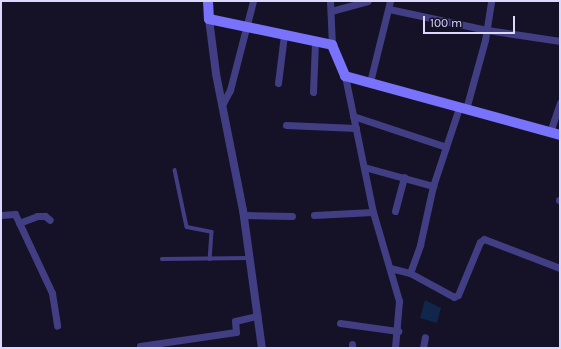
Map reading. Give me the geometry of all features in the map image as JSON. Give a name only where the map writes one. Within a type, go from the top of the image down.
[{"type":"main road","points":[[208,1],[209,19],[332,45],[345,76],[555,134]]},
{"type":"street","points":[[222,105],[230,90],[253,1]]},
{"type":"street","points":[[330,1],[332,45]]},
{"type":"street","points":[[331,11],[368,1]]},
{"type":"street","points":[[370,82],[390,1]]},
{"type":"street","points":[[410,273],[420,245],[433,186],[446,147],[463,108],[487,30],[491,1]]},
{"type":"street","points":[[389,9],[487,30],[560,41]]},
{"type":"street","points":[[209,19],[222,105],[251,258],[262,348]]},
{"type":"street","points":[[278,83],[284,35]]},
{"type":"street","points":[[313,92],[315,42]]},
{"type":"street","points":[[345,76],[373,212],[390,268],[398,301],[398,331],[395,348]]},
{"type":"street","points":[[555,134],[560,103]]},
{"type":"street","points":[[353,116],[446,147]]},
{"type":"street","points":[[286,125],[356,128]]},
{"type":"street","points":[[364,167],[433,186]]},
{"type":"street","points":[[394,211],[404,177]]},
{"type":"street","points":[[314,215],[373,212]]},
{"type":"street","points":[[1,215],[14,214],[19,223],[52,293],[57,326]]},
{"type":"street","points":[[244,215],[292,216]]},
{"type":"street","points":[[19,223],[37,216],[45,216],[50,220]]},
{"type":"street","points":[[390,268],[410,273],[452,297],[456,297],[480,242],[484,239],[560,268]]},
{"type":"street","points":[[140,346],[236,332],[235,321],[257,316]]},
{"type":"street","points":[[340,323],[398,331]]},
{"type":"street","points":[[423,348],[425,337]]},
{"type":"lane","points":[[175,170],[187,227],[212,232],[210,259]]},
{"type":"lane","points":[[162,259],[251,258]]},
{"type":"water","points":[[425,300],[441,308],[437,323],[420,318]]}]
